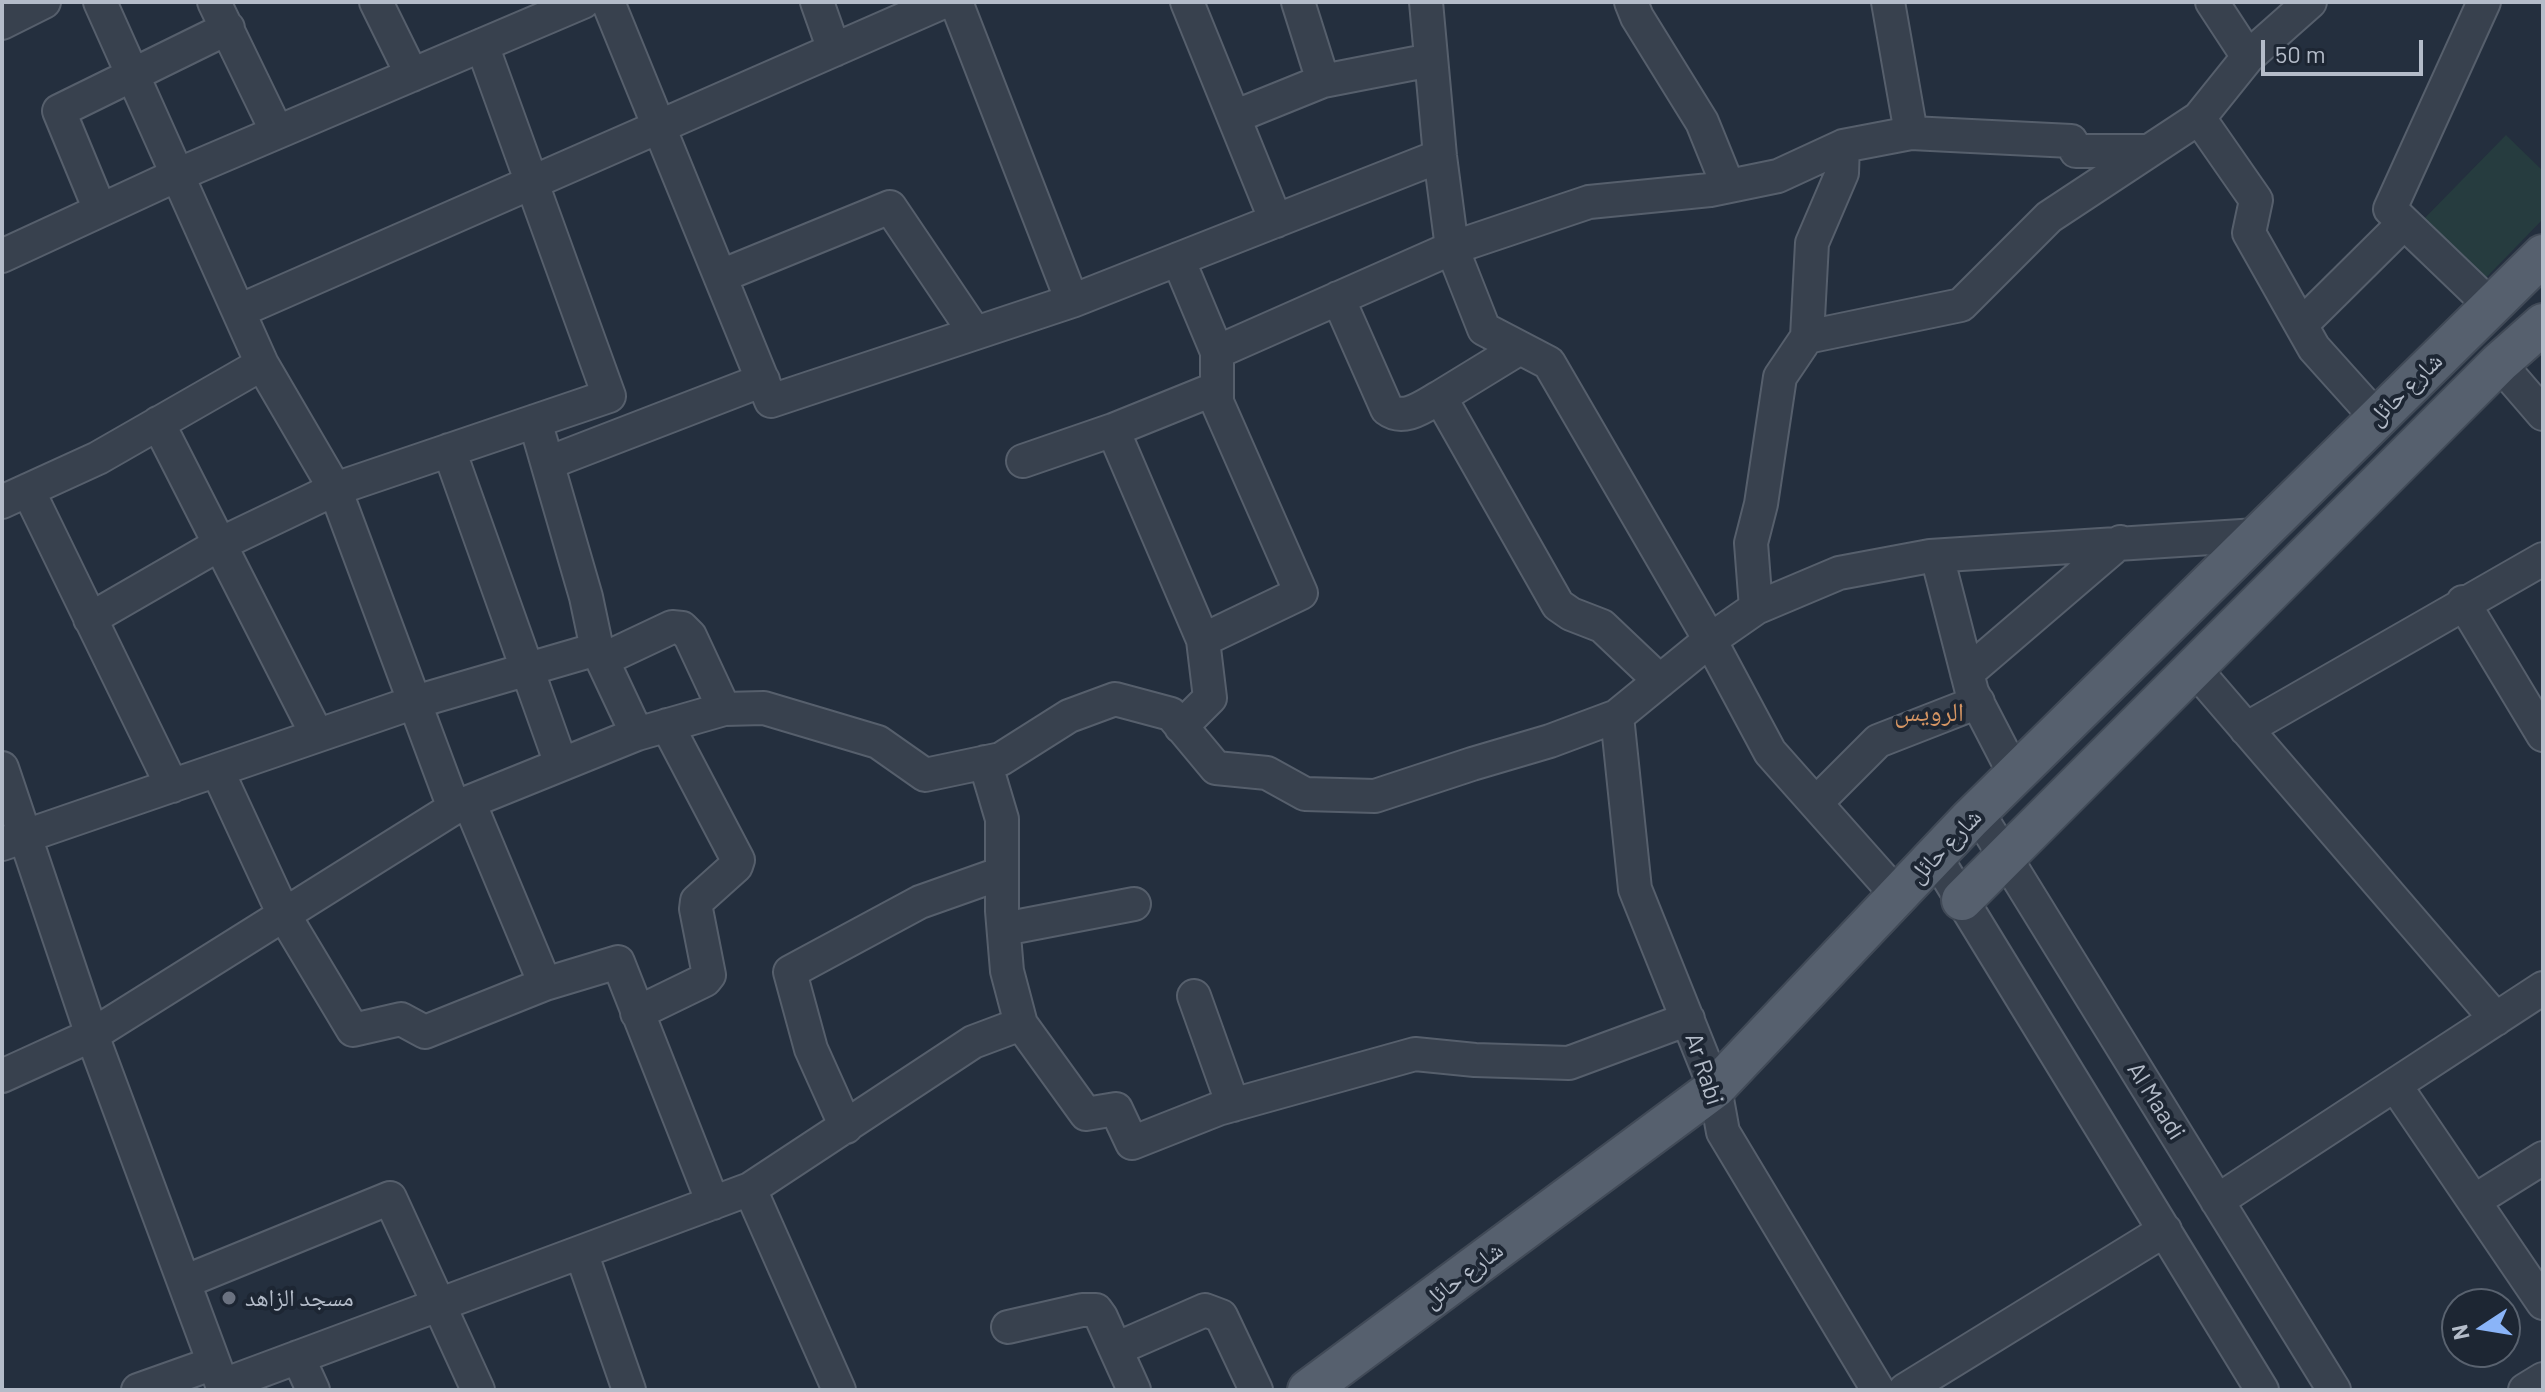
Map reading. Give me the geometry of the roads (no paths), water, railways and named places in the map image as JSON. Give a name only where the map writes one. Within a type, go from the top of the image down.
[{"type":"main road","name":"شارع حائل","points":[[1332,1383],[1715,1088],[2015,775],[2543,255]]},
{"type":"main road","name":"شارع حائل","points":[[1962,900],[2499,363],[2543,324]]},
{"type":"street","points":[[2,23],[44,2]]},
{"type":"street","points":[[100,2],[262,364],[335,489],[415,702],[545,984]]},
{"type":"street","points":[[376,2],[412,75]]},
{"type":"street","points":[[2,256],[177,175],[583,2]]},
{"type":"street","points":[[608,2],[771,401],[1072,301],[1440,156]]},
{"type":"street","points":[[817,2],[834,50]]},
{"type":"street","points":[[239,311],[943,2]]},
{"type":"street","points":[[956,2],[1072,301]]},
{"type":"street","points":[[1187,2],[1276,221]]},
{"type":"street","points":[[1298,2],[1323,81]]},
{"type":"street","points":[[1426,2],[1452,248],[1484,329],[1549,363],[1710,640],[1770,752],[1898,896]]},
{"type":"street","points":[[1631,2],[1637,17],[1702,122],[1728,186]]},
{"type":"street","points":[[1888,2],[1911,133]]},
{"type":"street","points":[[2212,2],[2248,57]]},
{"type":"street","points":[[1807,337],[1961,305],[2049,217],[2199,118],[2248,57],[2310,2]]},
{"type":"street","points":[[2484,2],[2390,209],[2490,305]]},
{"type":"street","points":[[100,210],[59,111],[133,76],[221,15],[277,132]]},
{"type":"street","points":[[90,619],[220,544],[335,489],[609,396],[482,45]]},
{"type":"street","points":[[1234,117],[1323,81],[1431,60]]},
{"type":"street","points":[[2199,118],[2256,200],[2249,233],[2314,348],[2376,417]]},
{"type":"street","points":[[1217,352],[1452,248],[1589,202],[1728,186],[1778,176],[1843,146],[1911,133],[2071,141],[2076,151],[2149,151]]},
{"type":"street","points":[[1756,608],[1751,543],[1761,504],[1780,377],[1807,337],[1812,243],[1842,173],[1843,146]]},
{"type":"street","points":[[721,276],[890,207],[975,333]]},
{"type":"street","points":[[2301,325],[2404,223]]},
{"type":"street","points":[[1178,259],[1217,352],[1217,402],[1301,593],[1203,640]]},
{"type":"street","points":[[1338,298],[1387,409],[1392,413],[1402,415],[1440,397],[1520,348]]},
{"type":"street","points":[[2499,363],[2543,414]]},
{"type":"street","points":[[172,786],[90,619],[15,496],[98,458],[262,364]]},
{"type":"street","points":[[548,463],[763,380]]},
{"type":"street","points":[[1023,461],[1113,430],[1217,388]]},
{"type":"street","points":[[1440,397],[1558,605],[1571,614],[1602,626],[1660,681]]},
{"type":"street","points":[[535,421],[600,655],[738,860],[736,866],[697,901],[709,975],[705,980],[637,1013]]},
{"type":"street","points":[[158,423],[317,735]]},
{"type":"street","points":[[1113,430],[1203,640],[1210,698],[1181,727]]},
{"type":"street","points":[[449,450],[561,764]]},
{"type":"street","points":[[2,1076],[92,1035],[462,805],[652,730],[724,709],[764,708],[878,742],[925,775],[1001,759],[1069,716],[1115,699],[1171,714],[1216,768],[1267,773],[1305,794],[1375,796],[1550,741],[1617,716],[1710,640],[1756,608],[1839,573],[1937,556],[2257,535]]},
{"type":"street","points":[[1816,803],[1878,741],[1972,688],[2120,542]]},
{"type":"street","points":[[1937,556],[1972,688],[2015,775]]},
{"type":"street","points":[[2246,729],[2463,602],[2543,559]]},
{"type":"street","points":[[2463,602],[2543,735]]},
{"type":"street","points":[[14,840],[415,702],[527,670],[600,655],[672,627],[682,628],[690,636],[724,709]]},
{"type":"street","points":[[2194,668],[2496,1019]]},
{"type":"street","name":"Ar Rabi","points":[[1617,716],[1635,889],[1715,1088],[1723,1132],[1878,1390]]},
{"type":"street","points":[[985,762],[1002,819],[1007,971],[1021,1024],[1086,1114],[1116,1109],[1132,1143],[1233,1105],[1415,1054],[1475,1060],[1569,1063],[1688,1019]]},
{"type":"street","points":[[2,768],[14,840],[92,1035],[220,1379]]},
{"type":"street","points":[[217,770],[284,915],[353,1030],[401,1019],[425,1032],[545,984],[618,962],[713,1203]]},
{"type":"street","name":"Al Maadi","points":[[1978,813],[2334,1390]]},
{"type":"street","points":[[1935,856],[2262,1390]]},
{"type":"street","points":[[846,1127],[811,1049],[790,972],[920,902],[1002,873]]},
{"type":"street","points":[[1004,929],[1134,904]]},
{"type":"street","points":[[2217,1201],[2543,988]]},
{"type":"street","points":[[1194,996],[1233,1105]]},
{"type":"street","points":[[138,1390],[220,1379],[298,1357],[750,1189],[973,1042],[1021,1024]]},
{"type":"street","points":[[2395,1085],[2543,1303]]},
{"type":"street","points":[[2474,1201],[2543,1158]]},
{"type":"street","points":[[750,1189],[828,1387]]},
{"type":"street","points":[[184,1282],[390,1198],[478,1390]]},
{"type":"street","points":[[1905,1390],[2165,1230]]},
{"type":"street","points":[[581,1252],[629,1390]]},
{"type":"street","points":[[1008,1327],[1082,1310],[1096,1310],[1134,1390]]},
{"type":"street","points":[[1116,1349],[1205,1310],[1213,1311],[1221,1316],[1256,1390]]},
{"type":"street","points":[[298,1357],[313,1390]]},
{"type":"street","points":[[2525,1390],[2543,1379]]},
{"type":"place","name":"مسجد الزاهد","points":[[229,1298]]},
{"type":"district","name":"الرويس","points":[[1929,712]]}]
